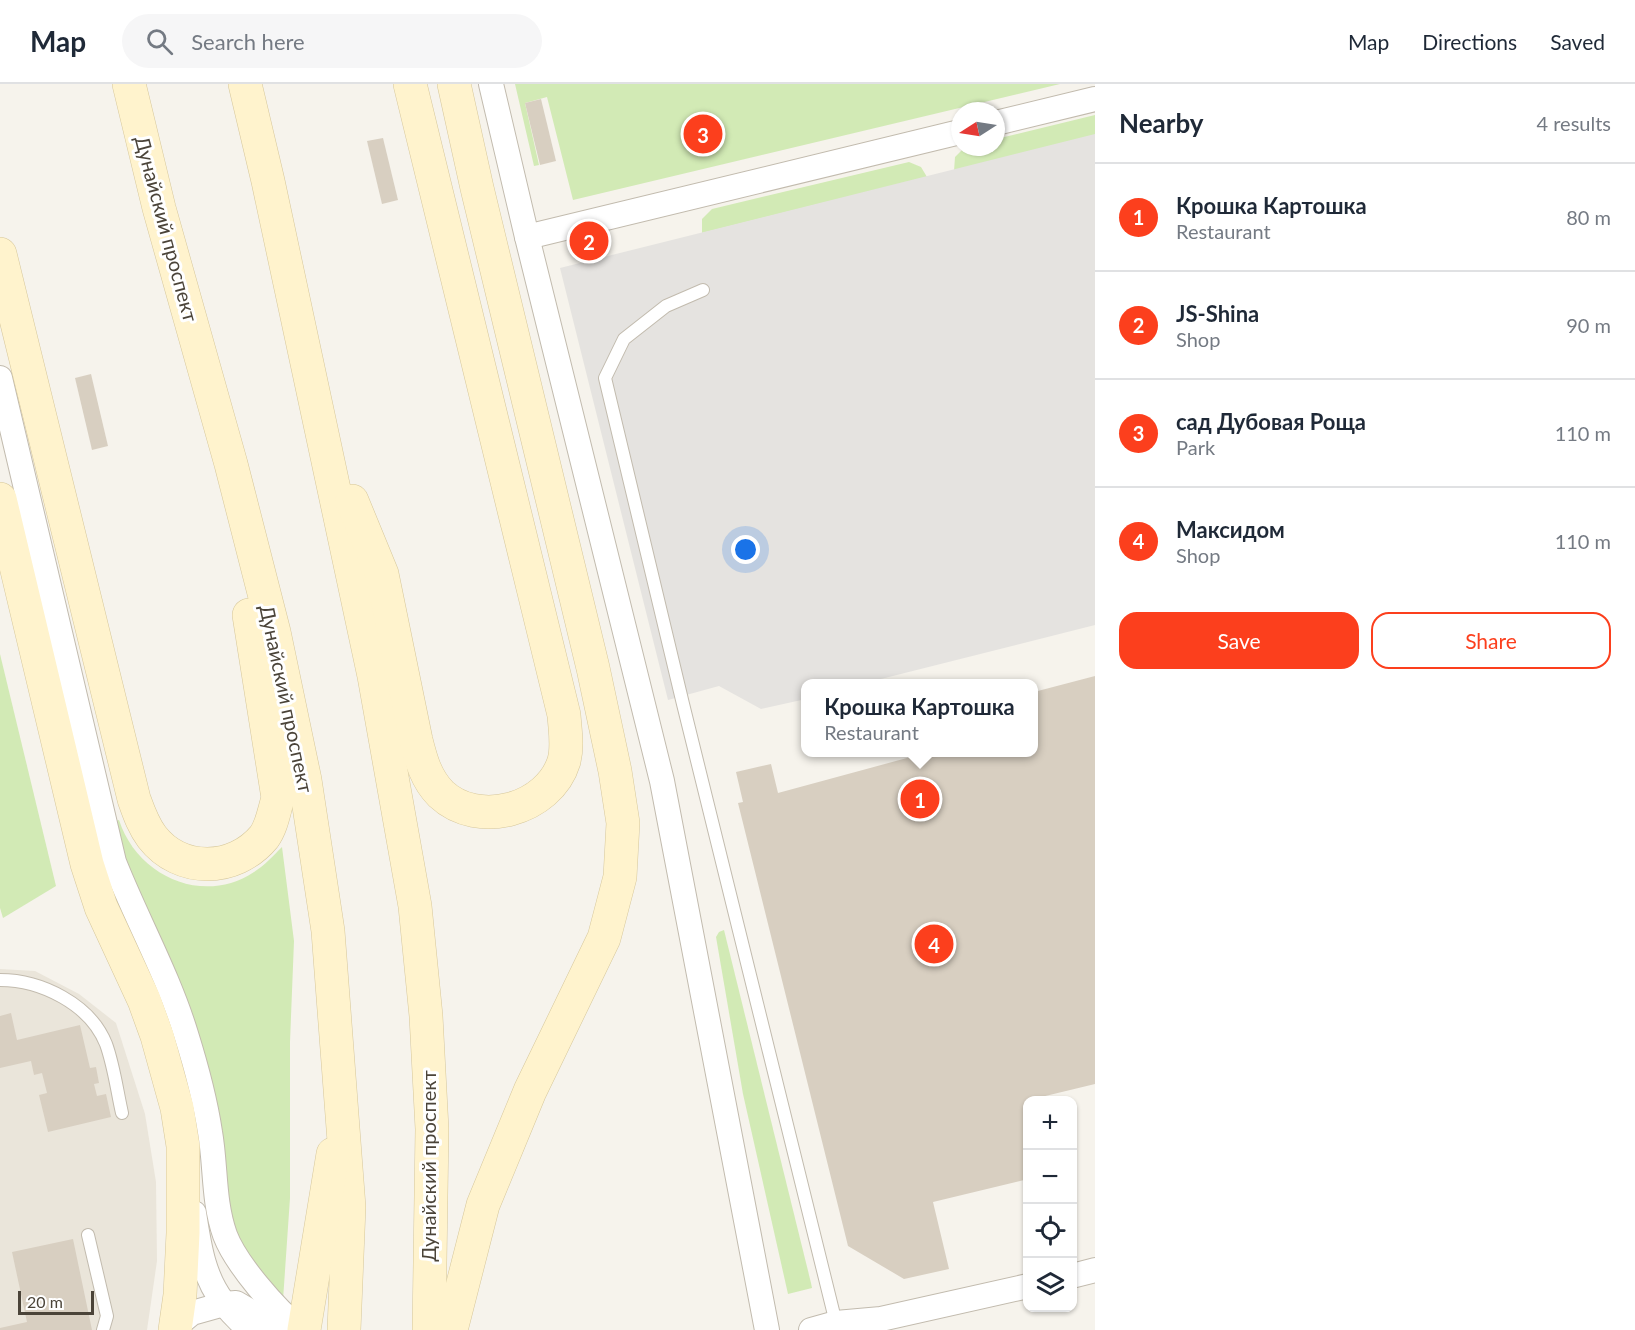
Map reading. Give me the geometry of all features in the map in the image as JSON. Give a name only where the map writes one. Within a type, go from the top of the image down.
[{"type":"main road","name":"Дунайский проспект","points":[[129,84],[159,208],[231,464],[274,632],[304,780],[328,932],[342,1105],[349,1207],[344,1330]]},
{"type":"main road","name":"Дунайский проспект","points":[[245,84],[268,181],[374,676],[416,906],[426,1016],[432,1129],[429,1330]]},
{"type":"main road","points":[[319,422],[382,574],[416,740],[427,775],[442,795],[456,804],[471,809],[501,812],[518,808],[546,789],[564,761],[566,740],[564,715],[410,84]]},
{"type":"main road","points":[[451,1330],[483,1205],[530,1091],[604,938],[620,877],[622,824],[615,771],[593,668],[454,84]]},
{"type":"main road","points":[[0,254],[141,820],[159,845],[185,862],[197,864],[225,862],[250,849],[264,836],[271,824],[278,798],[245,594],[231,464]]},
{"type":"main road","points":[[0,499],[87,864],[101,907],[144,1000],[170,1079],[183,1146],[183,1233],[176,1328]]},
{"type":"main road","points":[[302,1330],[342,1105]]},
{"type":"street","points":[[490,84],[662,781],[768,1330]]},
{"type":"street","points":[[1005,121],[1095,99]]},
{"type":"street","points":[[527,237],[951,134]]},
{"type":"street","points":[[0,378],[114,862],[172,995],[195,1064],[211,1133],[219,1216],[232,1251],[281,1314],[302,1330]]},
{"type":"street","points":[[183,1146],[203,1264],[224,1304],[248,1330]]},
{"type":"street","points":[[1077,1275],[1095,1270]]},
{"type":"street","points":[[811,1330],[836,1323],[881,1319],[1023,1287]]},
{"type":"street","points":[[176,1328],[192,1313],[236,1303],[283,1330]]},
{"type":"lane","points":[[703,290],[666,306],[624,339],[605,378],[836,1323]]},
{"type":"lane","points":[[0,980],[30,983],[52,991],[73,1004],[94,1022],[106,1044],[122,1113]]},
{"type":"lane","points":[[88,1234],[107,1316],[103,1330]]},
{"type":"shaded area","points":[[1095,134],[1095,625],[881,679],[801,679],[801,700],[761,709],[719,686],[668,700],[560,268]]},
{"type":"shaded area","points":[[0,969],[35,971],[79,994],[116,1023],[145,1114],[156,1182],[157,1261],[147,1330],[0,1330]]},
{"type":"green space","points":[[515,84],[1060,84],[984,102],[951,102],[951,110],[573,200],[547,97],[525,103],[539,165],[534,166]]},
{"type":"green space","points":[[1095,115],[1095,155],[954,171],[956,156],[1005,156],[1005,137]]},
{"type":"green space","points":[[909,162],[921,167],[927,177],[702,233],[702,219],[712,209]]},
{"type":"green space","points":[[0,654],[56,886],[3,918],[0,908]]},
{"type":"green space","points":[[119,820],[128,840],[141,857],[156,870],[174,880],[194,885],[214,886],[234,882],[254,872],[282,847],[294,941],[290,1042],[290,1198],[283,1300],[239,1248],[120,842],[115,821]]},
{"type":"green space","points":[[724,930],[812,1288],[788,1294],[743,1094],[716,937]]},
{"type":"building","points":[[541,99],[556,161],[540,165],[525,103]]},
{"type":"building","points":[[383,138],[398,200],[382,204],[367,141]]},
{"type":"building","points":[[91,374],[108,446],[92,450],[75,378]]},
{"type":"building","points":[[1095,676],[1095,1084],[1045,1096],[1023,1096],[1023,1180],[933,1202],[949,1269],[904,1279],[848,1246],[738,803],[743,802],[736,772],[771,764],[778,793],[911,757],[1038,757],[1038,691]]},
{"type":"building","points":[[11,1013],[17,1040],[80,1025],[90,1068],[96,1067],[99,1083],[94,1084],[97,1096],[106,1094],[111,1117],[48,1132],[39,1095],[47,1093],[42,1073],[34,1075],[31,1061],[0,1068],[0,1016]]},
{"type":"building","points":[[73,1239],[92,1330],[0,1330],[0,1328],[27,1322],[12,1252]]},
{"type":"place","name":"сад Дубовая Роща","points":[[703,134]]},
{"type":"place","name":"JS-Shina","points":[[589,241]]},
{"type":"place","name":"Крошка Картошка","points":[[920,799]]},
{"type":"place","name":"Максидом","points":[[934,944]]}]
